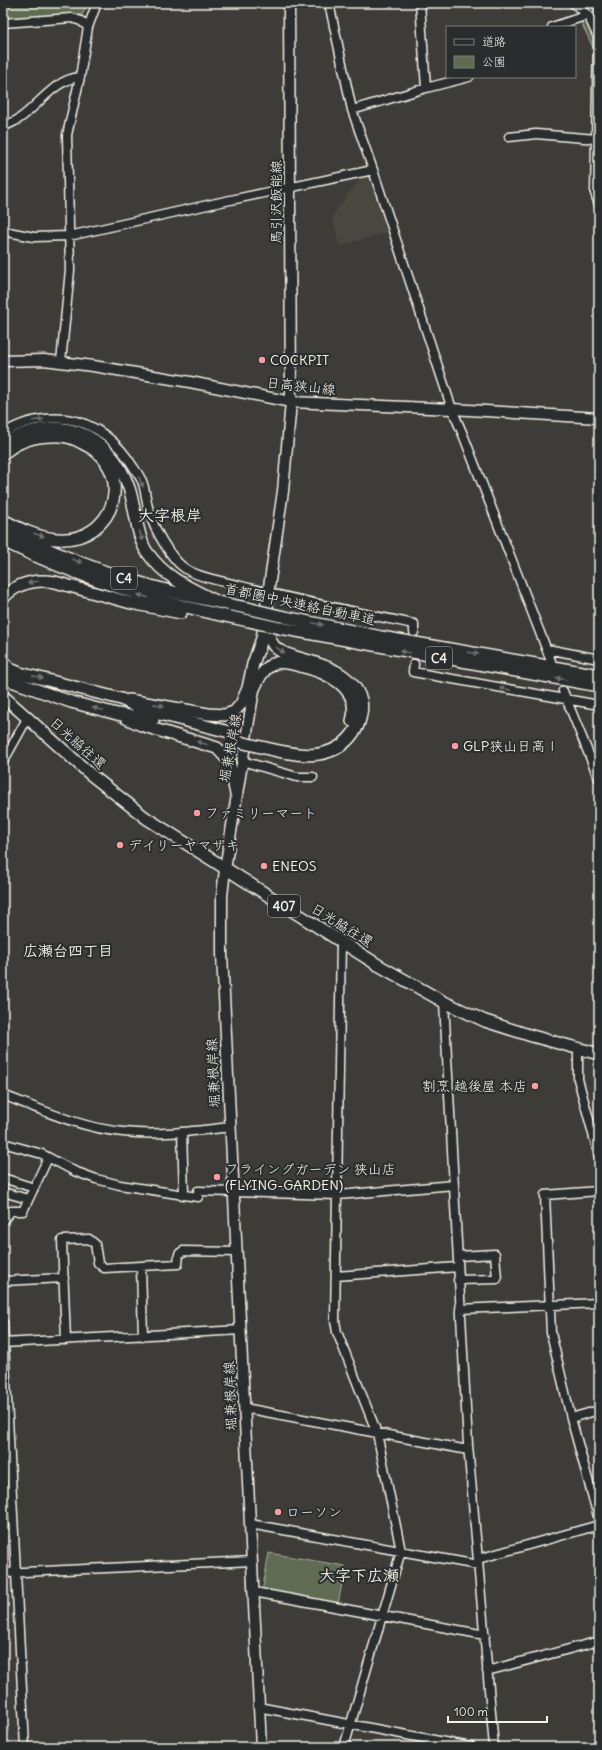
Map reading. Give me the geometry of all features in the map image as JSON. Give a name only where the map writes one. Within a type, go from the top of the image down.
[{"type":"highway","points":[[3,444],[18,435],[46,428],[67,429],[90,438],[108,451],[120,465],[130,489],[136,519],[146,551],[161,570],[177,582],[218,602]]},
{"type":"highway","points":[[3,454],[10,447],[26,440],[42,436],[72,438],[92,447],[99,453],[109,466],[113,475],[115,487],[110,510],[102,523],[82,536],[71,538],[51,538],[19,528],[3,520]]},
{"type":"highway","name":"首都圏中央連絡自動車道","points":[[3,529],[62,556],[122,577],[218,602],[381,637],[599,675]]},
{"type":"highway","name":"首都圏中央連絡自動車道","points":[[3,541],[64,569],[134,593],[179,606],[249,623],[599,686]]},
{"type":"highway","points":[[3,598],[20,585],[34,581],[55,582],[157,609],[249,623]]},
{"type":"highway","points":[[117,714],[142,717],[232,737],[257,743],[294,755],[313,756],[325,753],[337,748],[350,739],[357,728],[360,715],[361,702],[357,691],[348,679],[326,666],[287,654],[274,645],[270,636],[268,597]]},
{"type":"highway","points":[[5,669],[121,699],[208,714],[225,715],[234,712],[242,704],[261,641]]},
{"type":"highway","points":[[253,691],[259,678],[266,669],[274,663],[283,663],[308,668],[338,680],[353,699],[354,715],[350,728],[344,737],[326,748],[292,748],[257,743]]},
{"type":"highway","points":[[5,669],[64,699],[117,714],[141,725],[217,748],[229,761],[236,794]]},
{"type":"highway","name":"日光脇往還","points":[[3,696],[122,800],[162,829],[341,940],[378,965],[444,1002],[485,1021],[514,1031],[599,1054]]},
{"type":"highway","points":[[121,699],[144,710],[232,737]]},
{"type":"main road","name":"馬引沢飯能線","points":[[289,3],[291,402]]},
{"type":"main road","name":"日高狭山線","points":[[3,361],[61,362],[190,382],[291,402],[452,409],[599,418]]},
{"type":"main road","name":"堀兼根岸線","points":[[261,1747],[222,954],[222,896],[236,794],[268,597],[283,491],[291,402]]},
{"type":"street","points":[[61,362],[70,270],[67,135],[80,76],[88,27],[97,3]]},
{"type":"street","points":[[329,3],[352,110],[452,409],[552,660]]},
{"type":"street","points":[[420,3],[426,88]]},
{"type":"street","points":[[573,3],[588,15],[598,37],[595,193],[599,205]]},
{"type":"street","points":[[555,26],[588,15]]},
{"type":"street","points":[[3,23],[72,18],[81,21],[88,27]]},
{"type":"street","points":[[3,127],[20,118],[40,99],[70,77],[80,76]]},
{"type":"street","points":[[352,110],[465,78]]},
{"type":"street","points":[[509,137],[536,134],[596,139]]},
{"type":"street","points":[[3,230],[34,237],[69,236],[373,170]]},
{"type":"street","points":[[3,434],[14,426],[30,420],[52,418],[70,420],[94,428],[110,438],[125,454],[142,481],[150,514],[161,541],[183,566],[203,576],[268,597],[414,624],[414,632]]},
{"type":"street","points":[[547,650],[599,659]]},
{"type":"street","points":[[414,664],[413,672],[599,705]]},
{"type":"street","points":[[563,691],[599,779]]},
{"type":"street","points":[[3,762],[28,717]]},
{"type":"street","points":[[242,761],[297,777],[313,777]]},
{"type":"street","points":[[341,940],[335,1320],[337,1332],[377,1433],[401,1551],[344,1747]]},
{"type":"street","points":[[444,1002],[468,1450],[494,1747]]},
{"type":"street","points":[[578,1048],[578,1079],[599,1156]]},
{"type":"street","points":[[3,1095],[66,1120],[104,1129],[142,1134],[230,1127]]},
{"type":"street","points":[[182,1132],[184,1195]]},
{"type":"street","points":[[3,1143],[42,1154],[74,1171],[96,1179],[120,1185],[198,1197],[198,1191],[338,1194],[454,1185]]},
{"type":"street","points":[[3,1220],[11,1211],[22,1211],[48,1158]]},
{"type":"street","points":[[3,1178],[34,1188]]},
{"type":"street","points":[[599,1191],[545,1195],[551,1333],[571,1418],[599,1520]]},
{"type":"street","points":[[3,1192],[28,1199]]},
{"type":"street","points":[[66,1340],[62,1240],[89,1239],[95,1244],[98,1263],[104,1268],[178,1264],[179,1254],[183,1251],[236,1252]]},
{"type":"street","points":[[458,1256],[496,1254],[496,1278],[458,1280]]},
{"type":"street","points":[[141,1267],[143,1336]]},
{"type":"street","points":[[336,1276],[458,1267]]},
{"type":"street","points":[[3,1281],[64,1278]]},
{"type":"street","points":[[460,1308],[599,1303]]},
{"type":"street","points":[[3,1322],[25,1747]]},
{"type":"street","points":[[4,1343],[241,1330]]},
{"type":"street","points":[[244,1408],[468,1450]]},
{"type":"street","points":[[571,1418],[599,1410]]},
{"type":"street","points":[[250,1524],[401,1551],[478,1562],[599,1525]]},
{"type":"street","points":[[3,1573],[252,1561]]},
{"type":"street","points":[[254,1592],[485,1635]]},
{"type":"street","points":[[487,1671],[599,1641]]},
{"type":"street","points":[[258,1707],[471,1747]]},
{"type":"shaded area","points":[[366,174],[370,174],[387,233],[339,246],[332,216],[357,183]]},
{"type":"green space","points":[[3,3],[88,3],[82,15],[3,21]]},
{"type":"green space","points":[[572,3],[599,3],[599,60]]},
{"type":"green space","points":[[269,1553],[345,1566],[338,1605],[262,1592]]},
{"type":"place","name":"COCKPIT","points":[[262,360]]},
{"type":"place","name":"GLP狭山日高Ⅰ","points":[[455,746]]},
{"type":"place","name":"ファミリーマート","points":[[197,813]]},
{"type":"place","name":"デイリーヤマザキ","points":[[120,845]]},
{"type":"place","name":"ENEOS","points":[[264,866]]},
{"type":"place","name":"割烹 越後屋 本店","points":[[535,1086]]},
{"type":"place","name":"フライングガーデン 狭山店 (FLYING-GARDEN)","points":[[217,1177]]},
{"type":"place","name":"ローソン","points":[[278,1512]]},
{"type":"district","name":"大字根岸","points":[[170,515]]},
{"type":"district","name":"広瀬台四丁目","points":[[68,950]]},
{"type":"district","name":"大字下広瀬","points":[[359,1575]]}]
